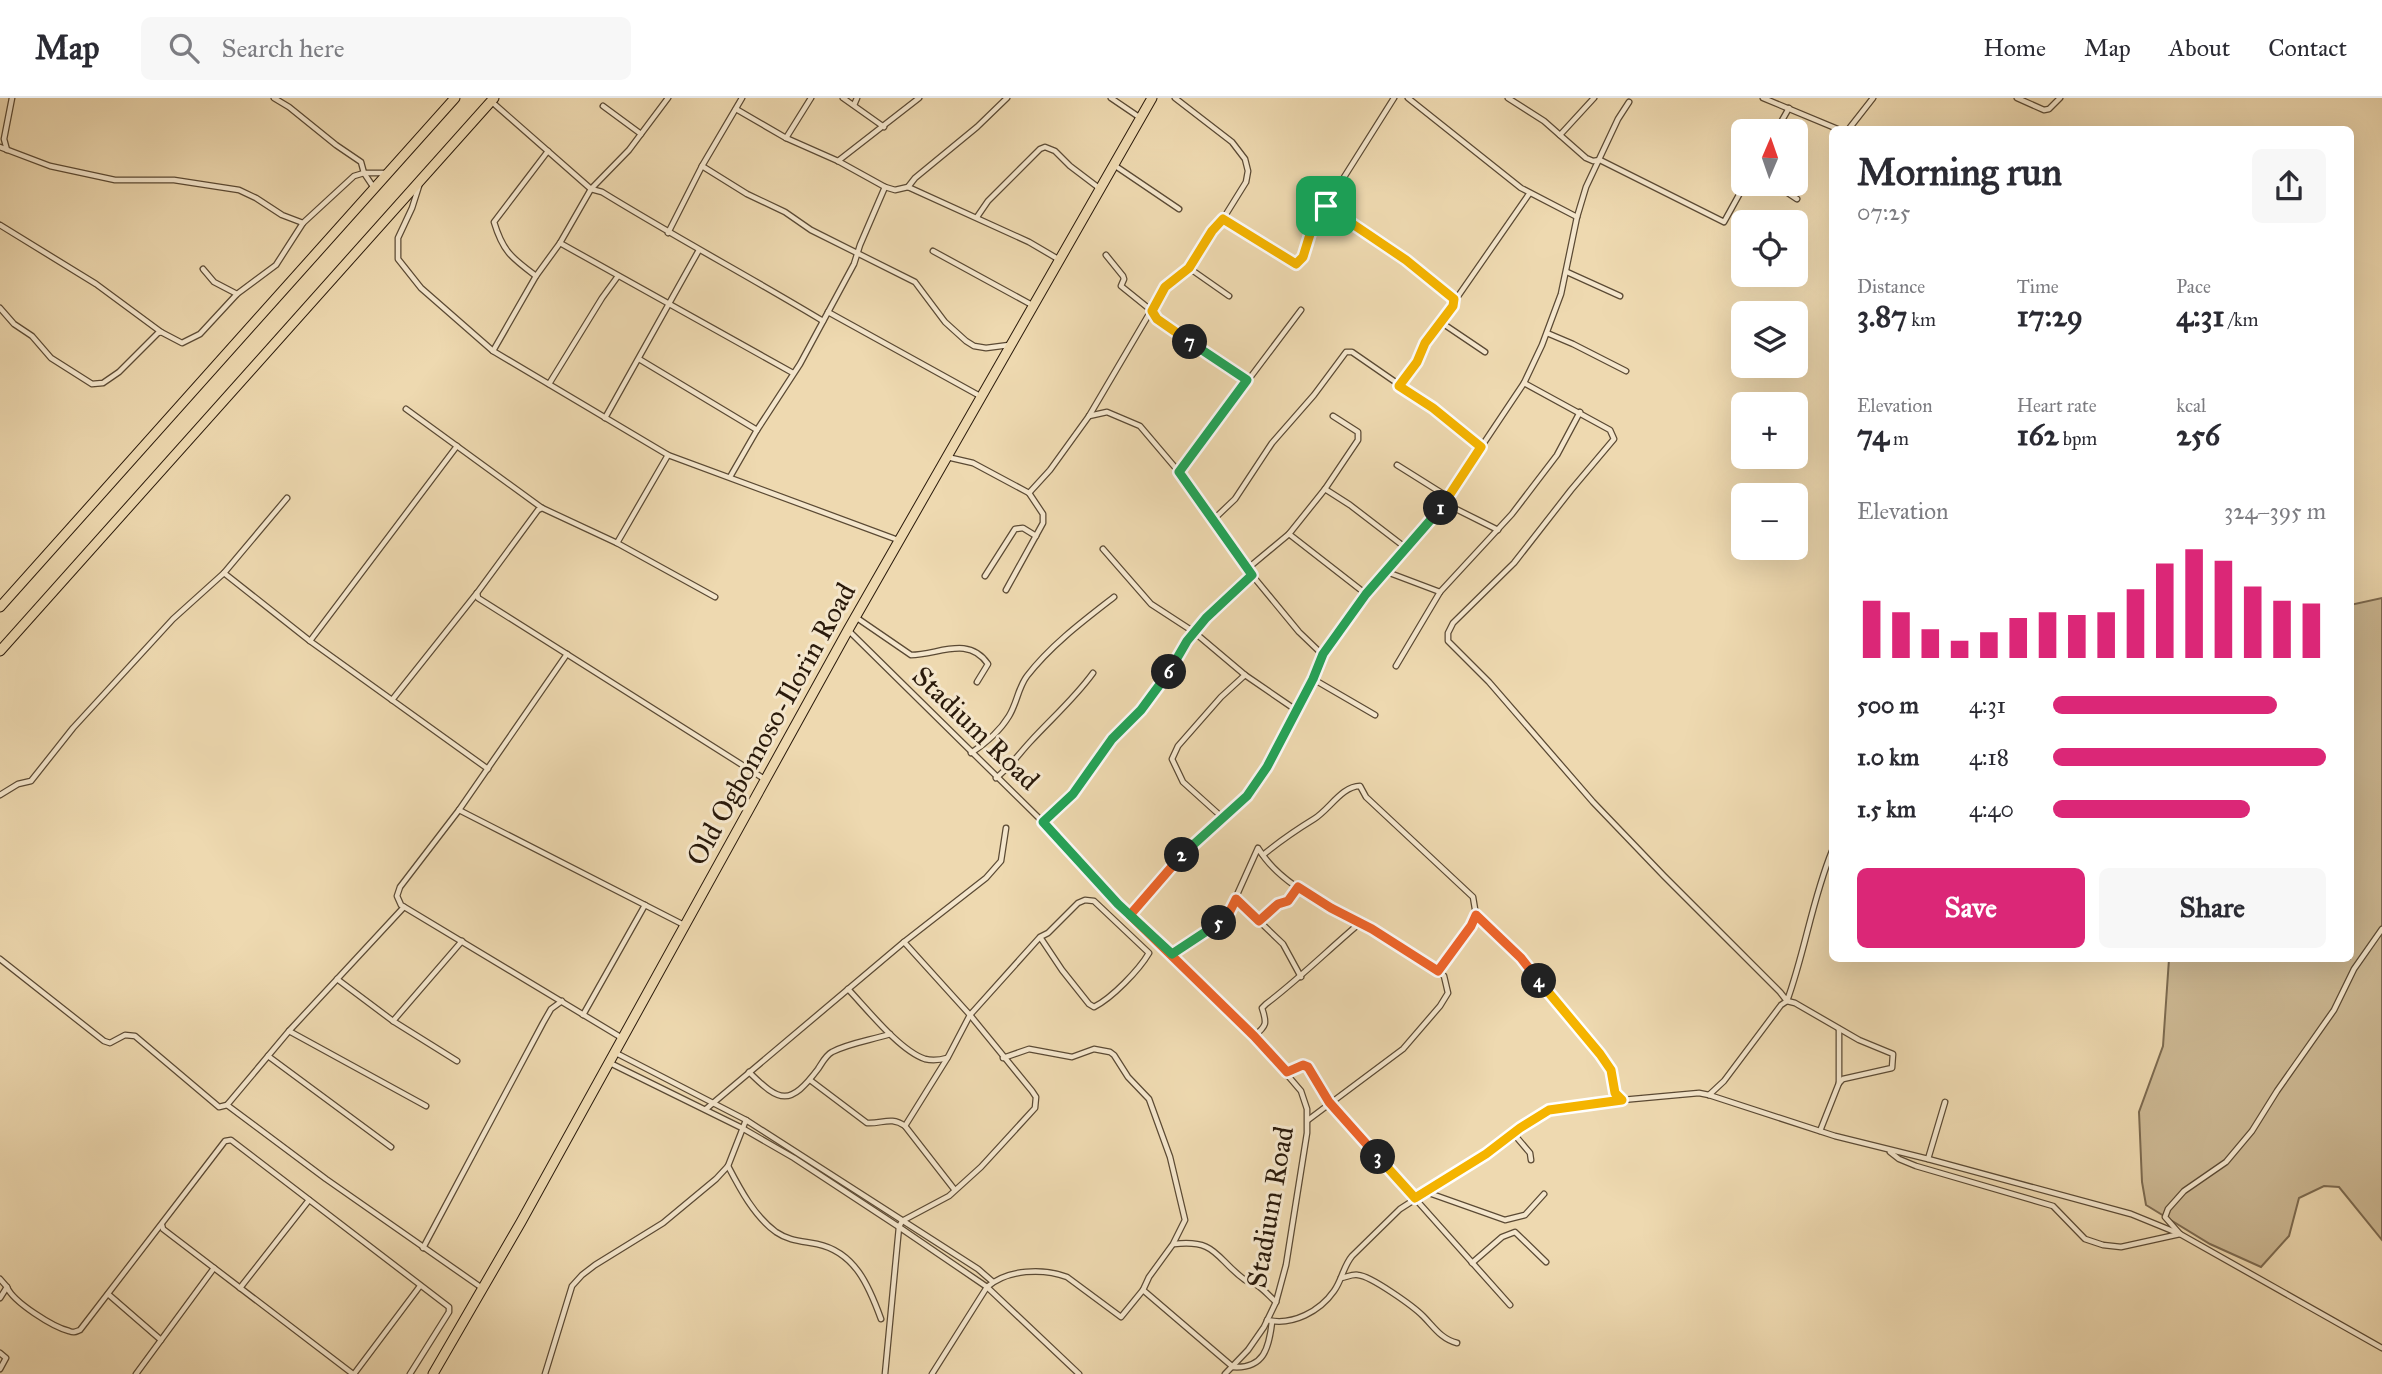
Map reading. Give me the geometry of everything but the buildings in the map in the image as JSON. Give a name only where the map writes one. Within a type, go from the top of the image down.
[{"type":"highway","points":[[0,607],[455,98]]},
{"type":"highway","name":"Old Ogbomoso-Ilorin Road","points":[[433,1374],[899,540],[1152,98]]},
{"type":"highway","points":[[0,651],[492,99]]},
{"type":"street","points":[[7,150],[4,139],[12,98]]},
{"type":"street","points":[[274,98],[355,157],[363,165],[364,173],[374,189]]},
{"type":"street","points":[[493,351],[591,189],[622,158],[668,98]]},
{"type":"street","points":[[668,233],[702,166],[742,98]]},
{"type":"street","points":[[786,138],[811,98]]},
{"type":"street","points":[[843,98],[884,127]]},
{"type":"street","points":[[853,105],[857,98]]},
{"type":"street","points":[[838,161],[919,98]]},
{"type":"street","points":[[908,187],[1007,98]]},
{"type":"street","points":[[1111,98],[1140,118]]},
{"type":"street","points":[[1029,493],[1050,470],[1089,416],[1165,287],[1189,268],[1246,182],[1248,171],[1245,159],[1232,142],[1175,98]]},
{"type":"street","points":[[1223,219],[1296,264],[1303,257],[1311,231],[1394,98]]},
{"type":"street","points":[[1408,98],[1530,194],[1577,217]]},
{"type":"street","points":[[1508,98],[1544,121],[1586,159],[1593,162],[1600,160],[1724,222],[1738,196]]},
{"type":"street","points":[[1560,135],[1594,98]]},
{"type":"street","points":[[1763,98],[1831,126]]},
{"type":"street","points":[[1851,126],[1873,98]]},
{"type":"street","points":[[2017,98],[2044,110],[2049,109],[2060,98]]},
{"type":"street","points":[[492,99],[591,189],[602,192],[668,233],[736,268],[823,321]]},
{"type":"street","points":[[1130,915],[1187,850],[1247,796],[1267,767],[1313,679],[1323,654],[1366,594],[1444,503],[1524,383],[1546,333],[1567,272],[1577,217],[1586,187],[1618,119],[1629,102]]},
{"type":"street","points":[[603,106],[641,134]]},
{"type":"street","points":[[1783,119],[1789,108]]},
{"type":"street","points":[[736,109],[786,138],[838,161],[885,187],[895,190],[908,187],[977,217],[1059,259]]},
{"type":"street","points":[[0,147],[50,166],[115,180],[174,180],[239,190],[282,215],[303,223]]},
{"type":"street","points":[[977,217],[988,201],[1045,147],[1055,150],[1070,166],[1100,188]]},
{"type":"street","points":[[537,276],[510,256],[500,242],[494,222],[548,150]]},
{"type":"street","points":[[1114,164],[1179,209]]},
{"type":"street","points":[[702,166],[747,194],[785,212],[811,230],[915,282],[945,322],[965,341],[986,348],[1011,345]]},
{"type":"street","points":[[0,225],[96,284],[161,331],[182,342],[200,334],[237,294],[276,265],[303,223],[354,176],[364,173],[388,173]]},
{"type":"street","points":[[420,181],[398,238],[398,259],[421,288],[493,351],[668,455],[899,540]]},
{"type":"street","points":[[730,477],[828,312],[858,253],[885,187]]},
{"type":"street","points":[[1399,386],[1417,362],[1425,343],[1442,323],[1530,194]]},
{"type":"street","points":[[1326,206],[1406,260],[1451,295],[1454,302]]},
{"type":"street","points":[[560,243],[793,373]]},
{"type":"street","points":[[605,418],[699,250]]},
{"type":"street","points":[[933,251],[1033,305]]},
{"type":"street","points":[[1106,255],[1124,279],[1121,286],[1152,311],[1157,319],[1247,380]]},
{"type":"street","points":[[1189,268],[1229,296]]},
{"type":"street","points":[[203,269],[214,282],[237,294]]},
{"type":"street","points":[[1567,272],[1620,296]]},
{"type":"street","points":[[548,384],[601,298],[618,276]]},
{"type":"street","points":[[0,308],[14,324],[32,336],[51,358],[92,384],[103,383],[119,372],[161,331]]},
{"type":"street","points":[[1179,472],[1301,310]]},
{"type":"street","points":[[828,312],[980,397]]},
{"type":"street","points":[[1145,321],[1157,319]]},
{"type":"street","points":[[1442,323],[1485,352]]},
{"type":"street","points":[[1546,333],[1626,371]]},
{"type":"street","points":[[1213,520],[1236,499],[1272,443],[1314,395],[1346,352],[1352,352],[1433,408],[1481,447]]},
{"type":"street","points":[[639,359],[757,430]]},
{"type":"street","points":[[1524,383],[1610,430],[1614,439],[1514,563],[1454,623],[1448,633],[1448,641],[1489,682],[1594,802],[1787,1001],[1796,1003],[1839,1029],[1893,1054],[1892,1068],[1843,1079],[1839,1083]]},
{"type":"street","points":[[406,409],[542,508],[617,543],[715,597]]},
{"type":"street","points":[[1089,416],[1107,412],[1140,426],[1179,472],[1247,569],[1299,632],[1323,654]]},
{"type":"street","points":[[1396,666],[1440,592],[1498,530],[1557,455],[1580,412]]},
{"type":"street","points":[[1247,569],[1289,534],[1325,489],[1358,440],[1359,436],[1354,428],[1333,415]]},
{"type":"street","points":[[310,641],[457,446]]},
{"type":"street","points":[[617,543],[668,455]]},
{"type":"street","points":[[946,457],[973,463],[1029,493],[1044,518],[1006,590]]},
{"type":"street","points":[[1397,465],[1448,497]]},
{"type":"street","points":[[1325,489],[1406,548]]},
{"type":"street","points":[[0,795],[18,783],[31,781],[73,728],[173,619],[224,573],[287,498]]},
{"type":"street","points":[[1444,503],[1498,530]]},
{"type":"street","points":[[392,700],[542,508]]},
{"type":"street","points":[[985,576],[1015,529],[1023,528],[1036,536]]},
{"type":"street","points":[[1289,534],[1366,594]]},
{"type":"street","points":[[1103,549],[1151,604],[1194,632],[1245,675],[1296,710]]},
{"type":"street","points":[[1387,572],[1440,592]]},
{"type":"street","points":[[224,573],[310,641],[488,769]]},
{"type":"street","points":[[1043,822],[1073,794],[1112,739],[1161,685],[1194,632],[1252,575]]},
{"type":"street","points":[[475,596],[766,780]]},
{"type":"street","points":[[971,753],[989,741],[1010,715],[1029,673],[1063,636],[1114,597]]},
{"type":"street","points":[[856,617],[911,655],[959,648],[973,651],[988,664],[977,682]]},
{"type":"street","name":"Stadium Road","points":[[848,631],[1043,822],[1130,915],[1254,1036],[1301,1091],[1307,1109],[1303,1166],[1282,1283],[1270,1321],[1226,1374]]},
{"type":"street","points":[[567,654],[459,810],[400,887],[398,901],[623,1038]]},
{"type":"street","points":[[996,778],[1009,768],[1027,744],[1093,673]]},
{"type":"street","points":[[1224,818],[1183,782],[1172,759],[1178,746],[1221,697],[1245,675]]},
{"type":"street","points":[[1313,679],[1375,715]]},
{"type":"street","points":[[1263,855],[1296,829],[1321,814],[1350,788],[1358,785],[1366,797],[1473,897],[1476,915],[1471,926],[1438,971]]},
{"type":"street","points":[[459,810],[685,926]]},
{"type":"street","points":[[706,1109],[904,942],[986,878],[1002,861],[1006,828]]},
{"type":"street","points":[[1172,954],[1224,920],[1258,848],[1282,875],[1298,887],[1444,976],[1448,989],[1440,1006],[1403,1049],[1307,1121]]},
{"type":"street","points":[[1709,1094],[1724,1081],[1781,1005],[1787,1001],[1798,969],[1816,895],[1829,859]]},
{"type":"street","points":[[1259,921],[1278,904],[1288,901],[1298,887]]},
{"type":"street","points":[[1236,899],[1288,950],[1301,977]]},
{"type":"street","points":[[905,1126],[948,1057],[970,1015],[1040,937],[1078,903],[1085,900],[1094,901],[1149,953],[1128,978],[1094,1007],[1062,970],[1040,937]]},
{"type":"street","points":[[583,1014],[645,905]]},
{"type":"street","points":[[0,959],[104,1041],[110,1043],[125,1035],[135,1036],[219,1107],[227,1105],[289,1031],[404,907]]},
{"type":"street","points":[[1476,915],[1521,958],[1554,1001],[1577,1024],[1611,1070],[1612,1086],[1622,1100]]},
{"type":"street","points":[[1254,1036],[1267,1023],[1262,1008],[1301,977],[1360,923]]},
{"type":"street","points":[[2180,1234],[2165,1217],[2168,1209],[2184,1191],[2226,1162],[2252,1131],[2334,1010],[2354,969],[2382,929]]},
{"type":"street","points":[[393,1021],[462,942]]},
{"type":"street","points":[[885,1374],[899,1227],[902,1221],[949,1196],[981,1167],[1035,1108],[1036,1097],[970,1015],[904,942]]},
{"type":"street","points":[[337,979],[393,1021],[457,1062]]},
{"type":"street","points":[[848,989],[890,1034],[914,1053],[926,1059],[939,1060],[948,1057]]},
{"type":"street","points":[[423,1248],[543,1023],[551,1009],[562,1001]]},
{"type":"street","points":[[1820,1131],[1839,1083],[1839,1029]]},
{"type":"street","points":[[289,1031],[426,1107]]},
{"type":"street","points":[[749,1072],[768,1092],[776,1095],[793,1094],[810,1080],[829,1054],[890,1034]]},
{"type":"street","points":[[932,1374],[987,1287],[993,1282],[1025,1272],[1067,1277],[1121,1317],[1174,1244],[1185,1220],[1170,1157],[1149,1099],[1128,1077],[1114,1055],[1094,1049],[1072,1057],[1029,1049],[1003,1058]]},
{"type":"street","points":[[615,1052],[746,1120],[978,1269],[993,1282]]},
{"type":"street","points":[[268,1056],[391,1147]]},
{"type":"street","points":[[609,1063],[742,1128],[794,1158],[899,1227],[987,1287],[1079,1374]]},
{"type":"street","points":[[1287,1072],[1303,1065],[1308,1067],[1329,1102],[1510,1305]]},
{"type":"street","points":[[810,1080],[867,1123],[878,1123],[886,1119],[897,1120],[905,1126],[954,1189]]},
{"type":"street","points":[[1143,1290],[1233,1367],[1250,1366],[1262,1357],[1269,1345],[1270,1321],[1284,1321],[1313,1313],[1335,1290],[1344,1265],[1384,1223],[1415,1198],[1486,1154],[1549,1110],[1699,1093],[1820,1131],[2131,1214],[2180,1234],[2382,1348]]},
{"type":"street","points":[[1928,1159],[1945,1102]]},
{"type":"street","points":[[227,1105],[423,1248],[483,1288]]},
{"type":"street","points":[[545,1374],[572,1286],[582,1275],[663,1223],[700,1194],[728,1166],[746,1120]]},
{"type":"street","points":[[1513,1133],[1530,1153],[1531,1160]]},
{"type":"street","points":[[0,1279],[16,1300],[52,1322],[74,1332],[80,1330],[228,1140],[235,1142],[449,1307],[449,1312],[410,1374]]},
{"type":"street","points":[[1887,1149],[1899,1159],[1916,1166],[2053,1206],[2085,1239],[2103,1245],[2121,1247],[2180,1234]]},
{"type":"street","points":[[728,1166],[747,1199],[763,1220],[778,1233],[797,1242],[838,1252],[857,1268],[870,1287],[881,1319]]},
{"type":"street","points":[[1426,1192],[1505,1220],[1525,1215],[1544,1194]]},
{"type":"street","points":[[240,1287],[309,1200]]},
{"type":"street","points":[[1514,1219],[1516,1232],[1546,1262]]},
{"type":"street","points":[[162,1224],[163,1229],[353,1374],[420,1286]]},
{"type":"street","points":[[1472,1263],[1502,1237],[1516,1232]]},
{"type":"street","points":[[1174,1244],[1193,1242],[1216,1252],[1245,1280],[1259,1287],[1276,1303]]},
{"type":"street","points":[[136,1374],[214,1268]]},
{"type":"street","points":[[1340,1279],[1355,1275],[1367,1277],[1421,1313],[1445,1338],[1457,1343]]},
{"type":"street","points":[[0,1298],[7,1287]]},
{"type":"street","points":[[108,1294],[161,1339]]},
{"type":"street","points":[[0,1353],[6,1358],[0,1369]]},
{"type":"shaded area","points":[[2382,598],[2382,1240],[2339,1187],[2324,1186],[2299,1198],[2289,1236],[2261,1267],[2210,1244],[2146,1205],[2142,1182],[2139,1112],[2163,1046],[2169,962],[2354,962],[2354,604]]},
{"type":"route","points":[[1326,206],[1311,231],[1303,257],[1296,264],[1223,219],[1184,274],[1165,287],[1152,311],[1157,319],[1179,335],[1247,380],[1179,472],[1252,575],[1206,618],[1187,641],[1161,685],[1112,739],[1073,794],[1043,822],[1118,904],[1165,948],[1172,954],[1224,920],[1236,899],[1259,921],[1278,904],[1288,901],[1298,887],[1438,971],[1476,915],[1521,958],[1600,1054],[1611,1070],[1615,1093],[1622,1100],[1549,1110],[1486,1154],[1415,1198],[1329,1102],[1308,1067],[1303,1065],[1287,1072],[1254,1036],[1165,948],[1130,915],[1187,850],[1247,796],[1267,767],[1313,679],[1323,654],[1366,594],[1435,516],[1481,447],[1433,408],[1399,386],[1417,362],[1425,343],[1453,306],[1454,299],[1406,260],[1326,206]]}]
